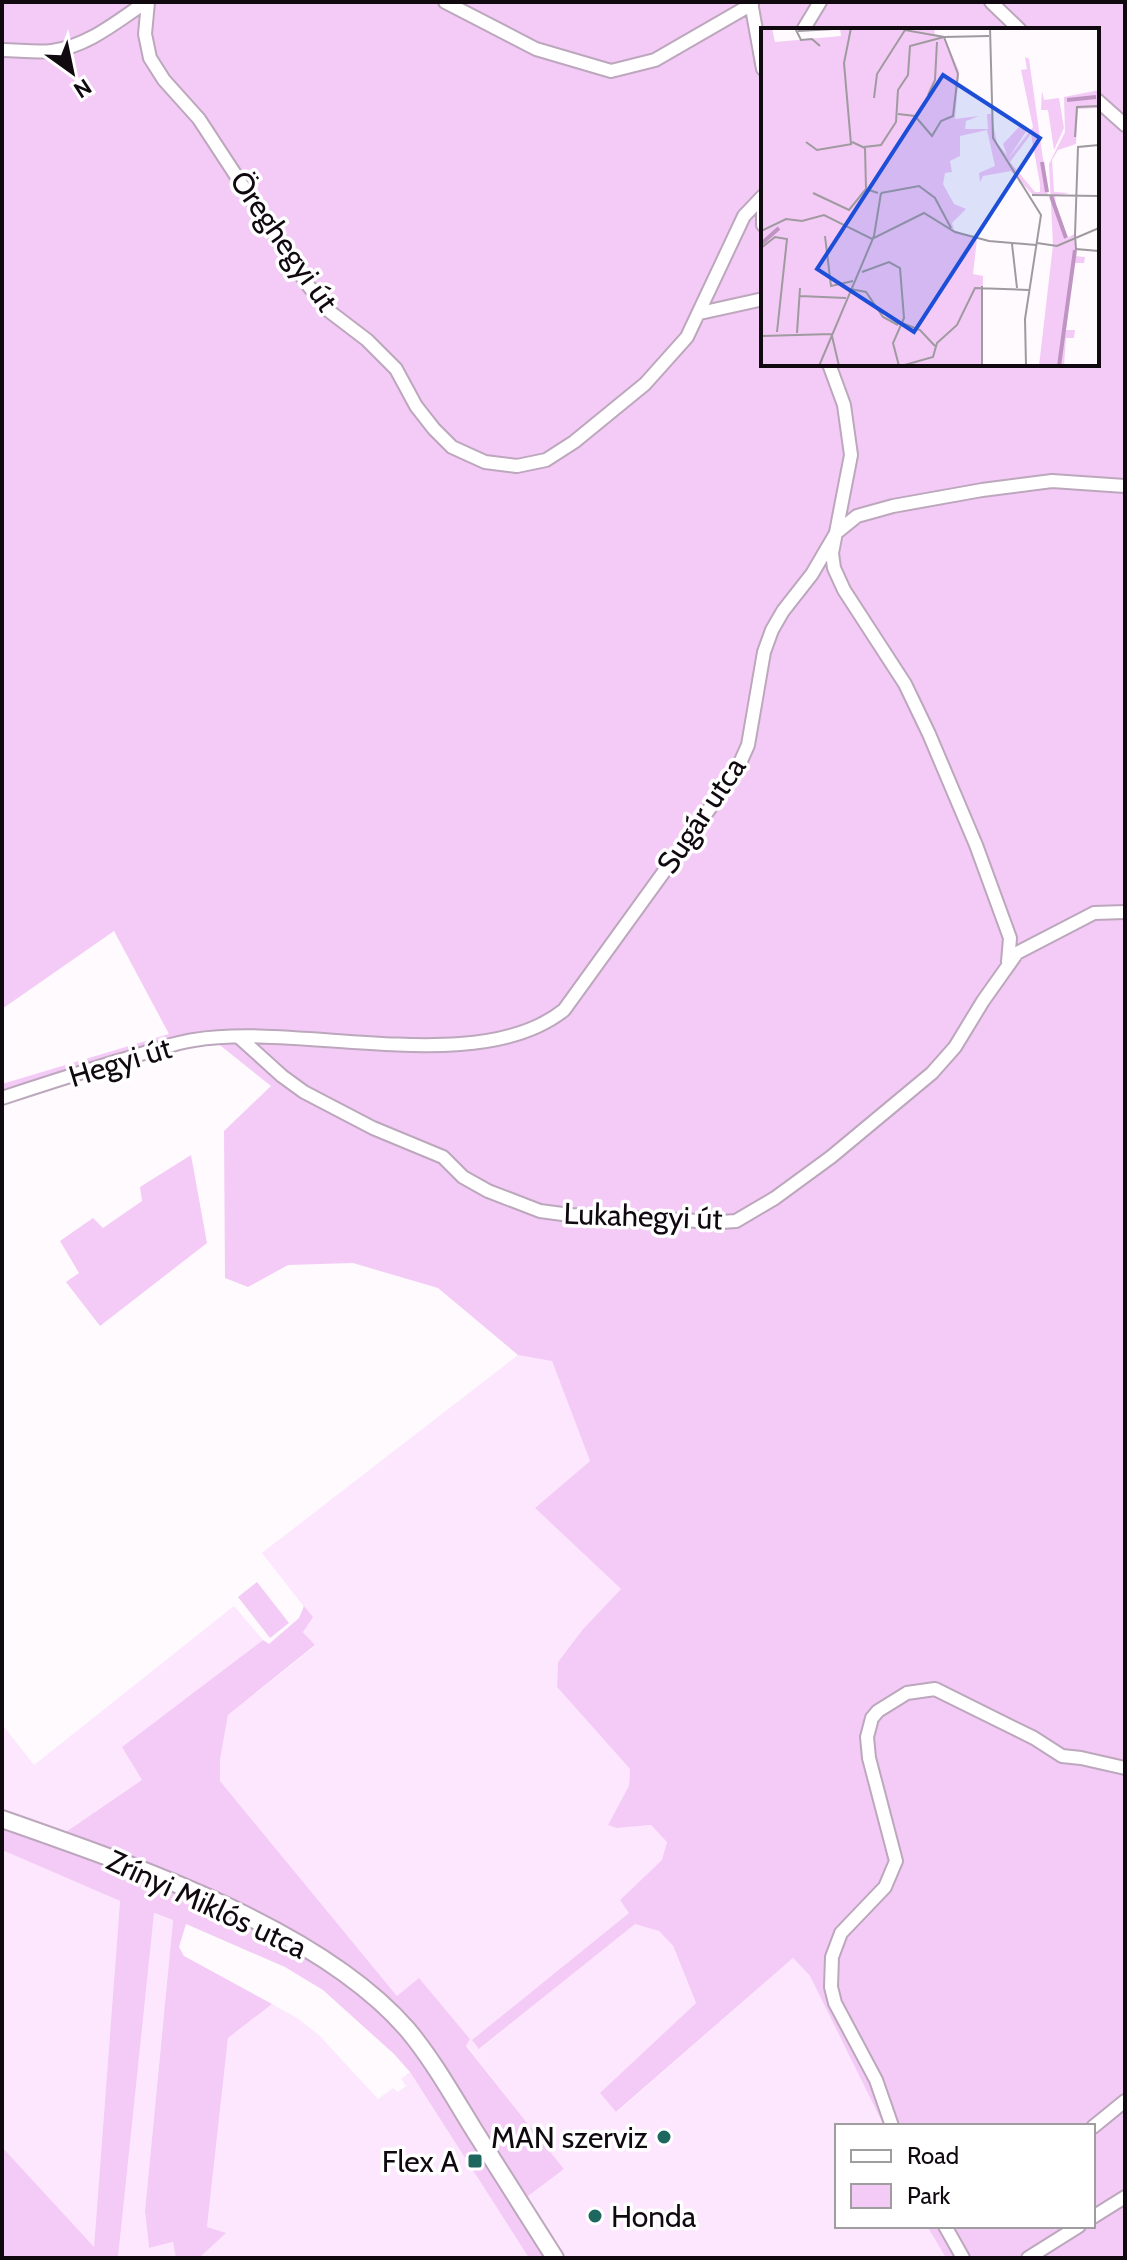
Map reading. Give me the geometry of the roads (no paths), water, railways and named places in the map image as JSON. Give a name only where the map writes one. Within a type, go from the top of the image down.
[{"type":"main road","name":"Zrínyi Miklós utca","points":[[2,1819],[132,1867],[240,1914],[306,1948],[353,1980],[392,2014],[425,2054],[555,2258]]},
{"type":"street","points":[[2,50],[51,51],[71,46],[92,39],[147,2]]},
{"type":"street","name":"Öreghegyi út","points":[[147,2],[145,34],[150,58],[164,80],[199,119],[314,293],[329,311],[367,340],[396,369],[416,406],[452,447],[485,462],[517,466],[546,460],[574,442],[645,384],[687,337],[744,216],[761,198]]},
{"type":"street","points":[[445,2],[536,49],[611,71],[655,60],[752,3],[761,57]]},
{"type":"street","points":[[804,28],[820,2]]},
{"type":"street","points":[[991,2],[1018,28]]},
{"type":"street","points":[[1099,102],[1125,125]]},
{"type":"street","points":[[700,313],[761,299]]},
{"type":"street","points":[[830,366],[844,405],[851,455],[832,553],[834,568],[844,590],[905,684],[929,734],[976,845],[1010,938],[1008,962]]},
{"type":"street","name":"Sugár utca","points":[[240,1038],[329,1039],[431,1046],[461,1044],[520,1032],[545,1023],[564,1010],[736,772],[748,745],[764,652],[772,630],[812,574],[836,533],[857,516],[893,506],[982,490],[1052,481],[1125,486]]},
{"type":"street","name":"Lukahegyi út","points":[[240,1038],[304,1092],[373,1128],[443,1157],[463,1177],[488,1191],[540,1211],[570,1215],[736,1221],[775,1198],[831,1157],[932,1073],[955,1047],[1008,962],[1017,953],[1094,913],[1125,912]]},
{"type":"street","points":[[1010,938],[1029,946]]},
{"type":"street","name":"Hegyi út","points":[[2,1098],[166,1047],[195,1040],[240,1038]]},
{"type":"street","points":[[891,2124],[876,2080],[835,2003],[831,1987],[832,1957],[841,1933],[885,1887],[896,1861],[869,1758],[867,1737],[872,1718],[907,1693],[935,1689],[1034,1738],[1062,1756],[1125,1768]]},
{"type":"street","points":[[1095,2125],[1125,2101]]},
{"type":"street","points":[[1095,2216],[1125,2197]]},
{"type":"street","points":[[946,2228],[963,2258]]},
{"type":"street","points":[[1028,2258],[1076,2228]]},
{"type":"place","name":"MAN szerviz","points":[[664,2137]]},
{"type":"place","name":"Flex A","points":[[475,2161]]},
{"type":"place","name":"Honda","points":[[595,2216]]}]
